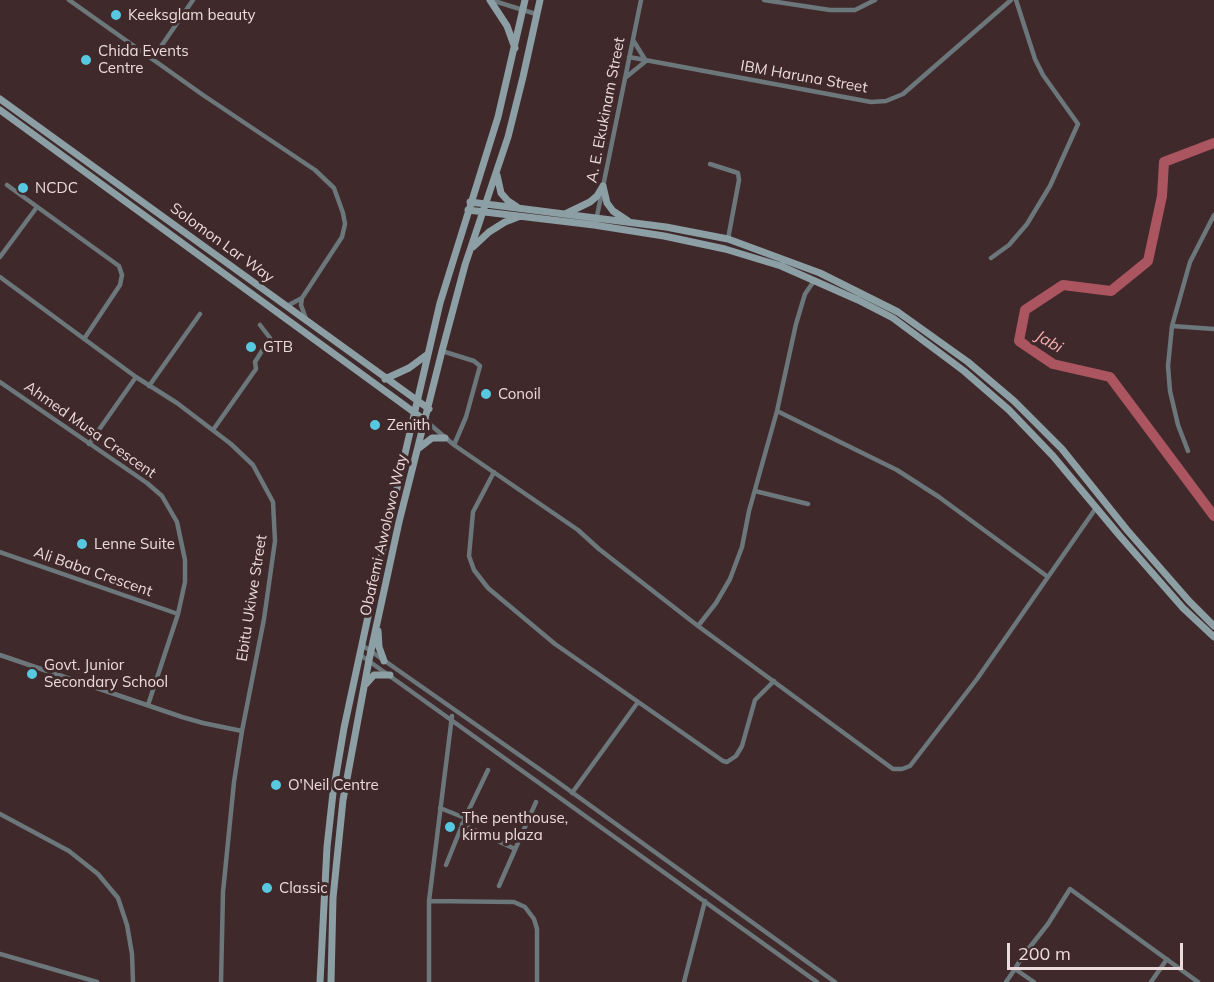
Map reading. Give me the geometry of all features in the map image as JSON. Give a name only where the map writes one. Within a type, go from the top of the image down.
[{"type":"main road","points":[[490,0],[507,26],[515,48]]},
{"type":"main road","name":"Obafemi Awolowo Way","points":[[320,982],[324,876],[339,749],[447,277],[498,117],[525,0]]},
{"type":"main road","name":"Obafemi Awolowo Way","points":[[331,982],[333,898],[339,832],[347,768],[363,688],[399,522],[442,351],[524,77],[540,0]]},
{"type":"main road","name":"Solomon Lar Way","points":[[0,99],[287,306],[385,380],[429,409]]},
{"type":"main road","name":"Solomon Lar Way","points":[[0,110],[426,421]]},
{"type":"main road","points":[[497,170],[501,193],[522,213]]},
{"type":"main road","points":[[565,215],[590,202],[603,186]]},
{"type":"main road","points":[[603,186],[607,203],[614,211],[632,223]]},
{"type":"main road","points":[[470,202],[484,208]]},
{"type":"main road","points":[[468,210],[484,208],[595,222],[632,223],[728,239],[820,273],[898,312],[912,327],[1008,410],[1053,456],[1183,608],[1214,637]]},
{"type":"main road","points":[[470,252],[489,232],[522,213],[565,215],[725,249],[781,266],[912,327],[984,375],[1014,401],[1062,449],[1127,530],[1214,626]]},
{"type":"main road","points":[[385,380],[409,368],[428,354]]},
{"type":"main road","points":[[419,448],[432,438],[445,438]]},
{"type":"main road","points":[[379,615],[379,647],[384,661]]},
{"type":"main road","points":[[363,688],[367,680],[374,675],[390,675]]},
{"type":"street","points":[[69,0],[203,95],[315,170],[334,188],[345,224],[342,237],[302,298],[301,305],[306,320]]},
{"type":"street","points":[[153,58],[193,0]]},
{"type":"street","points":[[490,0],[537,14]]},
{"type":"street","name":"A. E. Ekukinam Street","points":[[595,222],[641,0]]},
{"type":"street","points":[[764,0],[830,10],[855,10],[875,0]]},
{"type":"street","name":"IBM Haruna Street","points":[[629,57],[871,102],[886,101],[903,94],[1011,0]]},
{"type":"street","points":[[991,258],[1009,245],[1027,224],[1050,186],[1078,124],[1043,75],[1035,59],[1016,0]]},
{"type":"street","points":[[625,78],[646,60],[633,40]]},
{"type":"street","points":[[710,164],[738,173],[739,180],[728,239]]},
{"type":"street","points":[[7,185],[119,266],[122,275],[120,285],[84,339]]},
{"type":"street","points":[[0,257],[38,207]]},
{"type":"street","points":[[1188,451],[1170,391],[1168,366],[1172,326],[1190,262],[1214,215]]},
{"type":"street","name":"Ebitu Ukiwe Street","points":[[0,277],[136,377],[177,403],[213,430],[254,465],[273,502],[275,541],[264,619],[234,782],[223,892],[221,982]]},
{"type":"street","points":[[698,626],[716,603],[730,579],[742,547],[777,411],[796,324],[805,294],[814,280]]},
{"type":"street","points":[[287,306],[302,298]]},
{"type":"street","points":[[149,386],[200,314]]},
{"type":"street","points":[[213,430],[256,369],[255,362],[270,338],[260,325]]},
{"type":"street","points":[[1172,326],[1214,329]]},
{"type":"street","points":[[442,351],[474,361],[480,366],[466,417],[454,445]]},
{"type":"street","points":[[90,444],[136,377]]},
{"type":"street","name":"Ahmed Musa Crescent","points":[[1,384],[147,483],[162,496],[177,522],[185,560],[185,582],[178,614],[148,705]]},
{"type":"street","points":[[777,411],[897,470],[939,497],[1048,578]]},
{"type":"street","points":[[426,421],[454,445],[578,530],[698,626],[893,769],[907,768],[977,679],[1096,508]]},
{"type":"street","points":[[494,472],[474,512],[469,556],[474,570],[489,588],[555,644],[727,762],[736,756],[742,746],[755,700],[774,681]]},
{"type":"street","points":[[755,491],[808,504]]},
{"type":"street","name":"Ali Baba Crescent","points":[[0,552],[178,614]]},
{"type":"street","points":[[362,645],[835,982]]},
{"type":"street","points":[[359,654],[817,982]]},
{"type":"street","points":[[0,655],[203,723],[242,730]]},
{"type":"street","points":[[572,793],[638,702]]},
{"type":"street","points":[[429,982],[429,901],[453,710]]},
{"type":"street","points":[[446,865],[462,824],[488,770]]},
{"type":"street","points":[[499,886],[536,802]]},
{"type":"street","points":[[440,808],[465,818]]},
{"type":"street","points":[[0,814],[69,851],[98,874],[118,898],[127,925],[132,954],[133,982]]},
{"type":"street","points":[[462,824],[515,849]]},
{"type":"street","points":[[1006,982],[1070,889],[1198,982]]},
{"type":"street","points":[[684,982],[705,900]]},
{"type":"street","points":[[429,901],[514,902],[525,907],[534,919],[537,929],[537,982]]},
{"type":"street","points":[[0,954],[97,982]]},
{"type":"street","points":[[1151,982],[1167,959]]},
{"type":"street","points":[[1015,969],[1034,982]]},
{"type":"waterway","name":"Jabi","points":[[1214,143],[1164,162],[1162,196],[1148,261],[1111,291],[1063,285],[1025,310],[1019,341],[1053,364],[1110,377],[1214,516]]},
{"type":"place","name":"Keeksglam beauty","points":[[116,15]]},
{"type":"place","name":"Chida Events Centre","points":[[86,60]]},
{"type":"place","name":"NCDC","points":[[23,188]]},
{"type":"place","name":"GTB","points":[[251,347]]},
{"type":"place","name":"Conoil","points":[[486,394]]},
{"type":"place","name":"Zenith","points":[[375,425]]},
{"type":"place","name":"Lenne Suite","points":[[82,544]]},
{"type":"place","name":"Govt. Junior Secondary School","points":[[32,674]]},
{"type":"place","name":"O'Neil Centre","points":[[276,785]]},
{"type":"place","name":"The penthouse, kirmu plaza","points":[[450,827]]},
{"type":"place","name":"Classic","points":[[267,888]]}]
